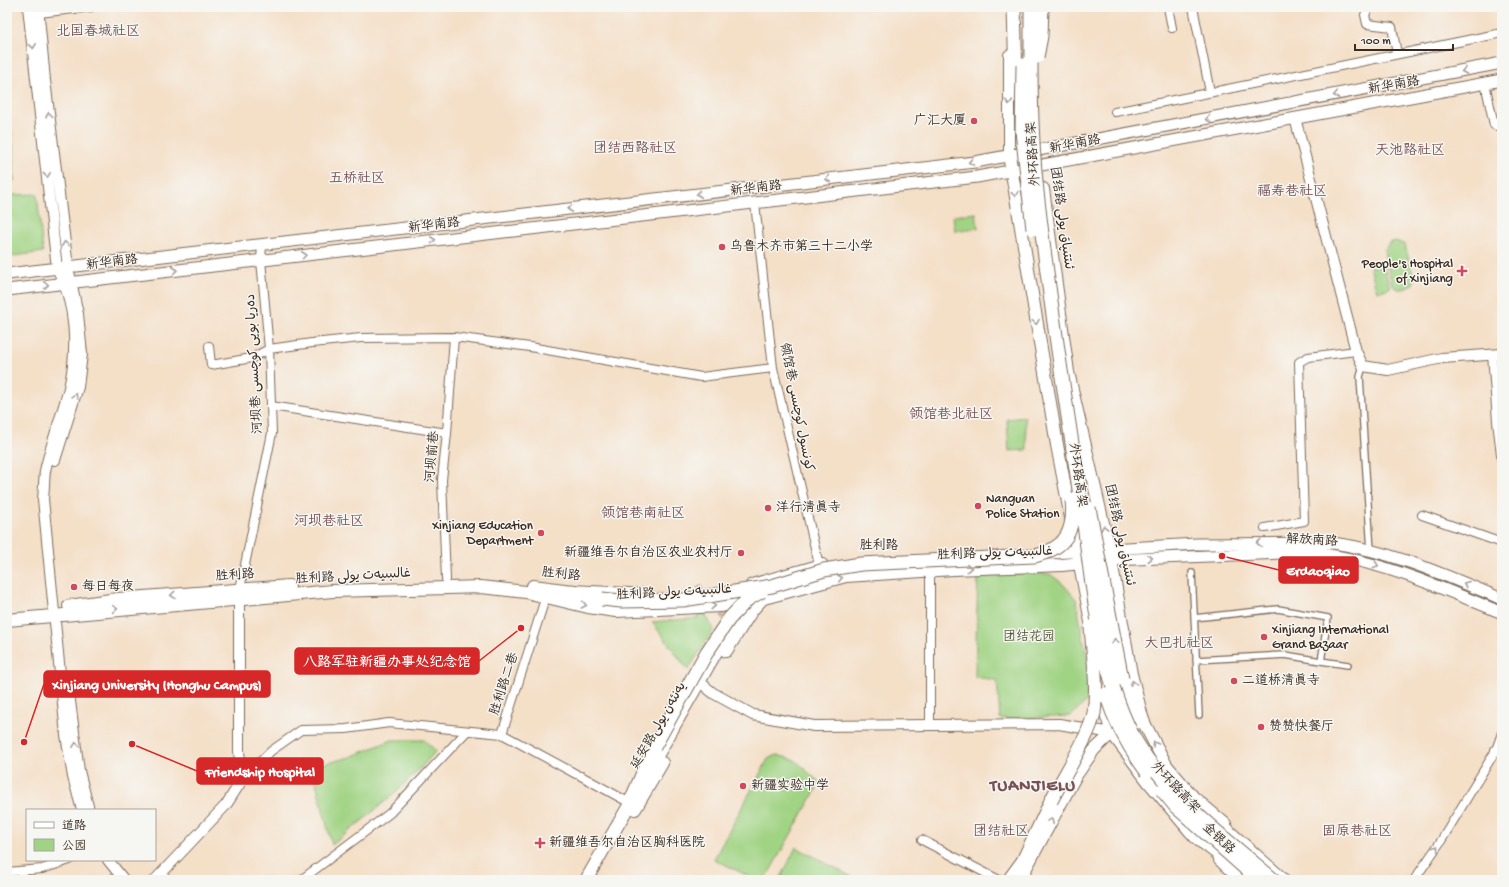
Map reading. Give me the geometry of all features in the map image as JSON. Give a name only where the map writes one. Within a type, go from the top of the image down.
[{"type":"highway","points":[[1014,7],[1016,81],[1022,111]]},
{"type":"highway","name":"外环路高架","points":[[1023,7],[1022,131],[1028,192],[1091,627],[1104,686],[1112,712],[1129,748],[1176,807],[1249,880]]},
{"type":"highway","name":"外环路高架","points":[[1031,7],[1032,118],[1037,190],[1099,625],[1112,684],[1120,709],[1137,744],[1156,771],[1182,800],[1274,880]]},
{"type":"highway","points":[[1032,81],[1041,36],[1042,7]]},
{"type":"highway","points":[[1072,440],[1093,525],[1122,680],[1131,707],[1143,720]]},
{"type":"highway","points":[[572,591],[602,599],[621,601],[684,600],[772,586],[824,570],[862,564],[1035,556],[1047,553],[1062,542],[1072,526],[1072,500]]},
{"type":"highway","points":[[630,803],[654,746],[708,652],[729,619],[748,599],[772,586]]},
{"type":"highway","points":[[1009,880],[1023,861],[1051,801],[1087,732],[1094,714],[1091,627]]},
{"type":"highway","points":[[1217,818],[1230,833],[1283,880]]},
{"type":"highway","points":[[1195,836],[1232,864],[1249,880]]},
{"type":"main road","name":"新华南路","points":[[7,274],[975,162],[1502,63]]},
{"type":"main road","name":"新华南路","points":[[7,290],[977,177],[1502,80]]},
{"type":"main road","name":"团结路 ئىتتىپاق يولى","points":[[1039,150],[1068,372],[1110,554],[1131,674],[1143,720]]},
{"type":"main road","points":[[1006,880],[1076,745],[1087,730],[1101,696],[1091,619],[1056,445],[1009,156]]},
{"type":"main road","points":[[848,177],[849,192]]},
{"type":"main road","points":[[1110,554],[1197,544],[1297,542],[1333,543],[1353,546],[1416,563],[1502,599]]},
{"type":"main road","name":"解放南路","points":[[1110,554],[1305,552],[1330,554],[1375,564],[1502,613]]},
{"type":"main road","name":"胜利路 غالىبىيەت يولى","points":[[239,594],[475,587],[526,592],[588,607],[616,611],[720,606],[743,603],[846,576],[1110,554]]},
{"type":"main road","name":"胜利路","points":[[7,613],[56,611],[239,594],[332,583],[446,579],[482,579],[572,591],[662,596],[703,594],[754,585],[818,565],[860,558],[906,560],[1078,557]]},
{"type":"main road","name":"延安路يەنئەن يولى","points":[[586,880],[630,803],[703,685],[743,603],[754,585]]},
{"type":"main road","points":[[596,880],[703,685],[742,624],[752,610],[764,598]]},
{"type":"main road","name":"胜利路","points":[[7,620],[56,611]]},
{"type":"main road","name":"金银路","points":[[1101,696],[1112,732],[1148,781],[1195,836]]},
{"type":"main road","points":[[1020,880],[1076,776],[1094,750],[1112,732],[1143,720]]},
{"type":"main road","name":"金银路","points":[[1143,720],[1166,765],[1193,797],[1289,880]]},
{"type":"street","points":[[28,7],[63,268],[69,282],[78,314],[82,354],[78,387],[52,468],[48,504],[66,735],[73,777],[82,809]]},
{"type":"street","points":[[63,268],[38,10],[92,7]]},
{"type":"street","points":[[1009,7],[1009,156]]},
{"type":"street","points":[[1036,7],[1039,150]]},
{"type":"street","points":[[1168,7],[1172,28]]},
{"type":"street","points":[[1193,7],[1210,92]]},
{"type":"street","points":[[1369,7],[1366,15],[1367,24],[1392,27],[1397,54]]},
{"type":"street","points":[[1115,112],[1502,33]]},
{"type":"street","points":[[1485,84],[1494,125],[1502,128]]},
{"type":"street","points":[[1295,118],[1356,351],[1363,366],[1360,377],[1371,551]]},
{"type":"street","name":"领馆巷 كونسول كوچىسى","points":[[755,203],[773,368],[818,565]]},
{"type":"street","name":"河坝巷 دەريا بويى كوچىسى","points":[[239,594],[272,433],[269,349],[261,260],[262,245]]},
{"type":"street","points":[[209,346],[211,364],[252,358],[269,349],[361,338],[454,337],[530,347],[700,377],[773,368]]},
{"type":"street","name":"河坝前巷","points":[[446,579],[442,480],[454,337]]},
{"type":"street","points":[[1265,528],[1304,521],[1299,362],[1308,357],[1356,351]]},
{"type":"street","points":[[1363,366],[1388,370],[1442,358],[1497,354],[1497,421],[1502,463]]},
{"type":"street","points":[[271,406],[447,433]]},
{"type":"street","points":[[1422,515],[1502,543]]},
{"type":"street","points":[[930,570],[930,725]]},
{"type":"street","points":[[1192,573],[1198,716]]},
{"type":"street","points":[[239,594],[239,751],[242,780]]},
{"type":"street","name":"胜利路二巷","points":[[502,734],[546,596]]},
{"type":"street","points":[[1194,618],[1278,609],[1328,618],[1321,660]]},
{"type":"street","points":[[56,611],[79,771],[89,809]]},
{"type":"street","points":[[1196,660],[1285,655],[1348,665]]},
{"type":"street","points":[[703,685],[753,715],[814,726],[1059,724],[1087,730],[1112,732]]},
{"type":"street","points":[[155,880],[226,805],[242,780],[271,751],[301,730],[346,729],[389,723],[502,734],[630,803]]},
{"type":"street","points":[[301,880],[390,813],[467,731]]},
{"type":"street","points":[[1414,880],[1441,841],[1499,750],[1502,733]]},
{"type":"street","points":[[922,840],[999,880]]},
{"type":"street","points":[[7,872],[42,869],[67,861]]},
{"type":"street","points":[[109,861],[124,880]]},
{"type":"street","points":[[116,861],[130,880]]},
{"type":"green space","points":[[7,98],[14,151],[14,181],[7,182]]},
{"type":"green space","points":[[37,194],[43,252],[7,257],[7,195]]},
{"type":"green space","points":[[976,213],[978,228],[955,231],[953,216]]},
{"type":"green space","points":[[1396,241],[1405,245],[1414,279],[1413,284],[1402,289],[1392,285],[1384,251],[1389,243]]},
{"type":"green space","points":[[1383,263],[1390,288],[1377,292],[1370,267]]},
{"type":"green space","points":[[1025,417],[1027,450],[1009,451],[1007,419]]},
{"type":"green space","name":"团结花园","points":[[978,574],[1050,574],[1063,584],[1076,599],[1091,680],[1087,701],[1071,716],[1000,719],[997,680],[975,677]]},
{"type":"green space","points":[[698,613],[704,613],[714,629],[688,670],[652,622],[698,618]]},
{"type":"green space","points":[[392,740],[424,740],[436,751],[399,789],[332,845],[312,767],[350,757]]},
{"type":"green space","points":[[777,755],[795,760],[820,783],[765,880],[756,880],[714,859],[768,759]]},
{"type":"green space","points":[[796,847],[852,877],[850,880],[780,880]]},
{"type":"tunnel","points":[[698,585],[704,597]]},
{"type":"tunnel","points":[[711,607],[726,622]]},
{"type":"place","name":"广汇大厦","points":[[974,121]]},
{"type":"place","name":"乌鲁木齐市第三十二小学","points":[[722,247]]},
{"type":"place","name":"People's Hospital of Xinjiang","points":[[1462,271]]},
{"type":"place","name":"Nanguan Police Station","points":[[978,506]]},
{"type":"place","name":"洋行清真寺","points":[[768,508]]},
{"type":"place","name":"Xinjiang Education Department","points":[[541,533]]},
{"type":"place","name":"新疆维吾尔自治区农业农村厅","points":[[741,553]]},
{"type":"place","name":"Erdaoqiao","points":[[1222,556]]},
{"type":"place","name":"每日每夜","points":[[74,587]]},
{"type":"place","name":"八路军驻新疆办事处纪念馆","points":[[521,628]]},
{"type":"place","name":"Xinjiang International Grand Bazaar","points":[[1264,637]]},
{"type":"place","name":"二道桥清真寺","points":[[1234,681]]},
{"type":"place","name":"赞赞快餐厅","points":[[1261,727]]},
{"type":"place","name":"Xinjiang University (Honghu Campus)","points":[[24,742]]},
{"type":"place","name":"Friendship Hospital","points":[[132,744]]},
{"type":"place","name":"新疆实验中学","points":[[743,786]]},
{"type":"place","name":"新疆维吾尔自治区胸科医院","points":[[540,843]]},
{"type":"district","name":"北国春城社区","points":[[98,32]]},
{"type":"district","name":"团结西路社区","points":[[635,149]]},
{"type":"district","name":"天池路社区","points":[[1410,151]]},
{"type":"district","name":"五桥社区","points":[[357,179]]},
{"type":"district","name":"福寿巷社区","points":[[1292,192]]},
{"type":"district","name":"领馆巷北社区","points":[[951,415]]},
{"type":"district","name":"领馆巷南社区","points":[[643,514]]},
{"type":"district","name":"河坝巷社区","points":[[329,522]]},
{"type":"district","name":"大巴扎社区","points":[[1179,644]]},
{"type":"district","name":"TUANJIELU","points":[[1033,787]]},
{"type":"district","name":"团结社区","points":[[1001,832]]},
{"type":"district","name":"固原巷社区","points":[[1357,832]]}]
